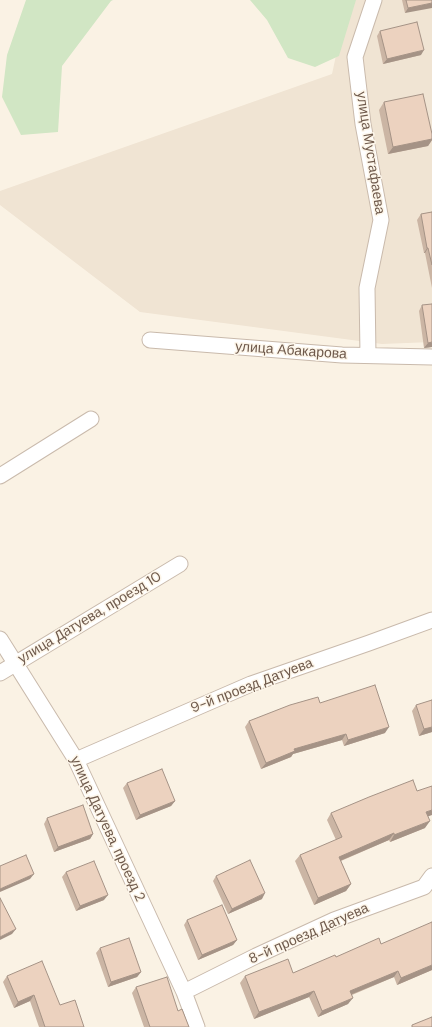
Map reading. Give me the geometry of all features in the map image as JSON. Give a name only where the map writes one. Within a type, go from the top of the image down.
[{"type":"street","name":"улица Мустафаева","points":[[368,355],[368,288],[380,220],[363,124],[356,57],[374,0]]},
{"type":"street","name":"улица Абакарова","points":[[150,340],[342,355],[432,357]]},
{"type":"street","points":[[0,476],[91,419]]},
{"type":"street","name":"улица Датуева, проезд 10","points":[[0,673],[180,564]]},
{"type":"street","name":"9-й проезд Датуева","points":[[76,760],[251,684],[432,620]]},
{"type":"street","name":"улица Датуева, проезд 2","points":[[0,639],[76,760],[184,992],[197,1027]]},
{"type":"street","name":"8-й проезд Датуева","points":[[184,992],[256,956],[334,920],[424,887],[432,876]]},
{"type":"shaded area","points":[[348,0],[432,0],[432,342],[382,344],[140,312],[0,205],[0,191],[332,74]]},
{"type":"green space","points":[[26,0],[113,0],[62,66],[58,132],[21,135],[2,97],[7,55]]},
{"type":"green space","points":[[250,0],[356,0],[339,56],[315,67],[288,58],[267,20]]},
{"type":"building","points":[[406,0],[432,0],[432,3],[408,8]]},
{"type":"building","points":[[417,22],[424,50],[387,59],[380,31]]},
{"type":"building","points":[[423,94],[432,139],[393,147],[384,102]]},
{"type":"building","points":[[432,212],[432,265],[427,248],[421,214]]},
{"type":"building","points":[[432,304],[432,342],[428,343],[422,305]]},
{"type":"building","points":[[375,685],[389,727],[348,740],[346,734],[294,749],[295,751],[266,763],[249,721],[290,705],[318,697],[320,703]]},
{"type":"building","points":[[432,700],[432,727],[424,729],[416,705]]},
{"type":"building","points":[[162,769],[175,801],[140,815],[127,783]]},
{"type":"building","points":[[413,780],[417,791],[432,786],[432,810],[426,812],[430,821],[394,835],[394,833],[339,857],[351,884],[318,898],[300,855],[342,837],[331,813]]},
{"type":"building","points":[[83,805],[93,834],[58,847],[47,818]]},
{"type":"building","points":[[26,855],[34,874],[0,889],[0,866]]},
{"type":"building","points":[[250,860],[265,893],[232,909],[216,876]]},
{"type":"building","points":[[94,861],[108,895],[80,906],[66,872]]},
{"type":"building","points":[[0,898],[16,929],[0,937]]},
{"type":"building","points":[[222,905],[237,940],[202,955],[187,920]]},
{"type":"building","points":[[432,922],[432,965],[401,978],[398,971],[350,991],[353,998],[322,1011],[314,991],[259,1012],[245,976],[288,959],[293,973],[335,955],[336,957],[379,938],[381,944]]},
{"type":"building","points":[[129,938],[141,972],[111,982],[100,948]]},
{"type":"building","points":[[42,961],[60,1005],[75,1000],[84,1027],[45,1027],[34,995],[18,1002],[7,976]]},
{"type":"building","points":[[167,977],[178,1011],[182,1009],[189,1027],[150,1027],[136,987]]},
{"type":"building","points":[[432,1017],[432,1027],[412,1027],[412,1025]]}]
